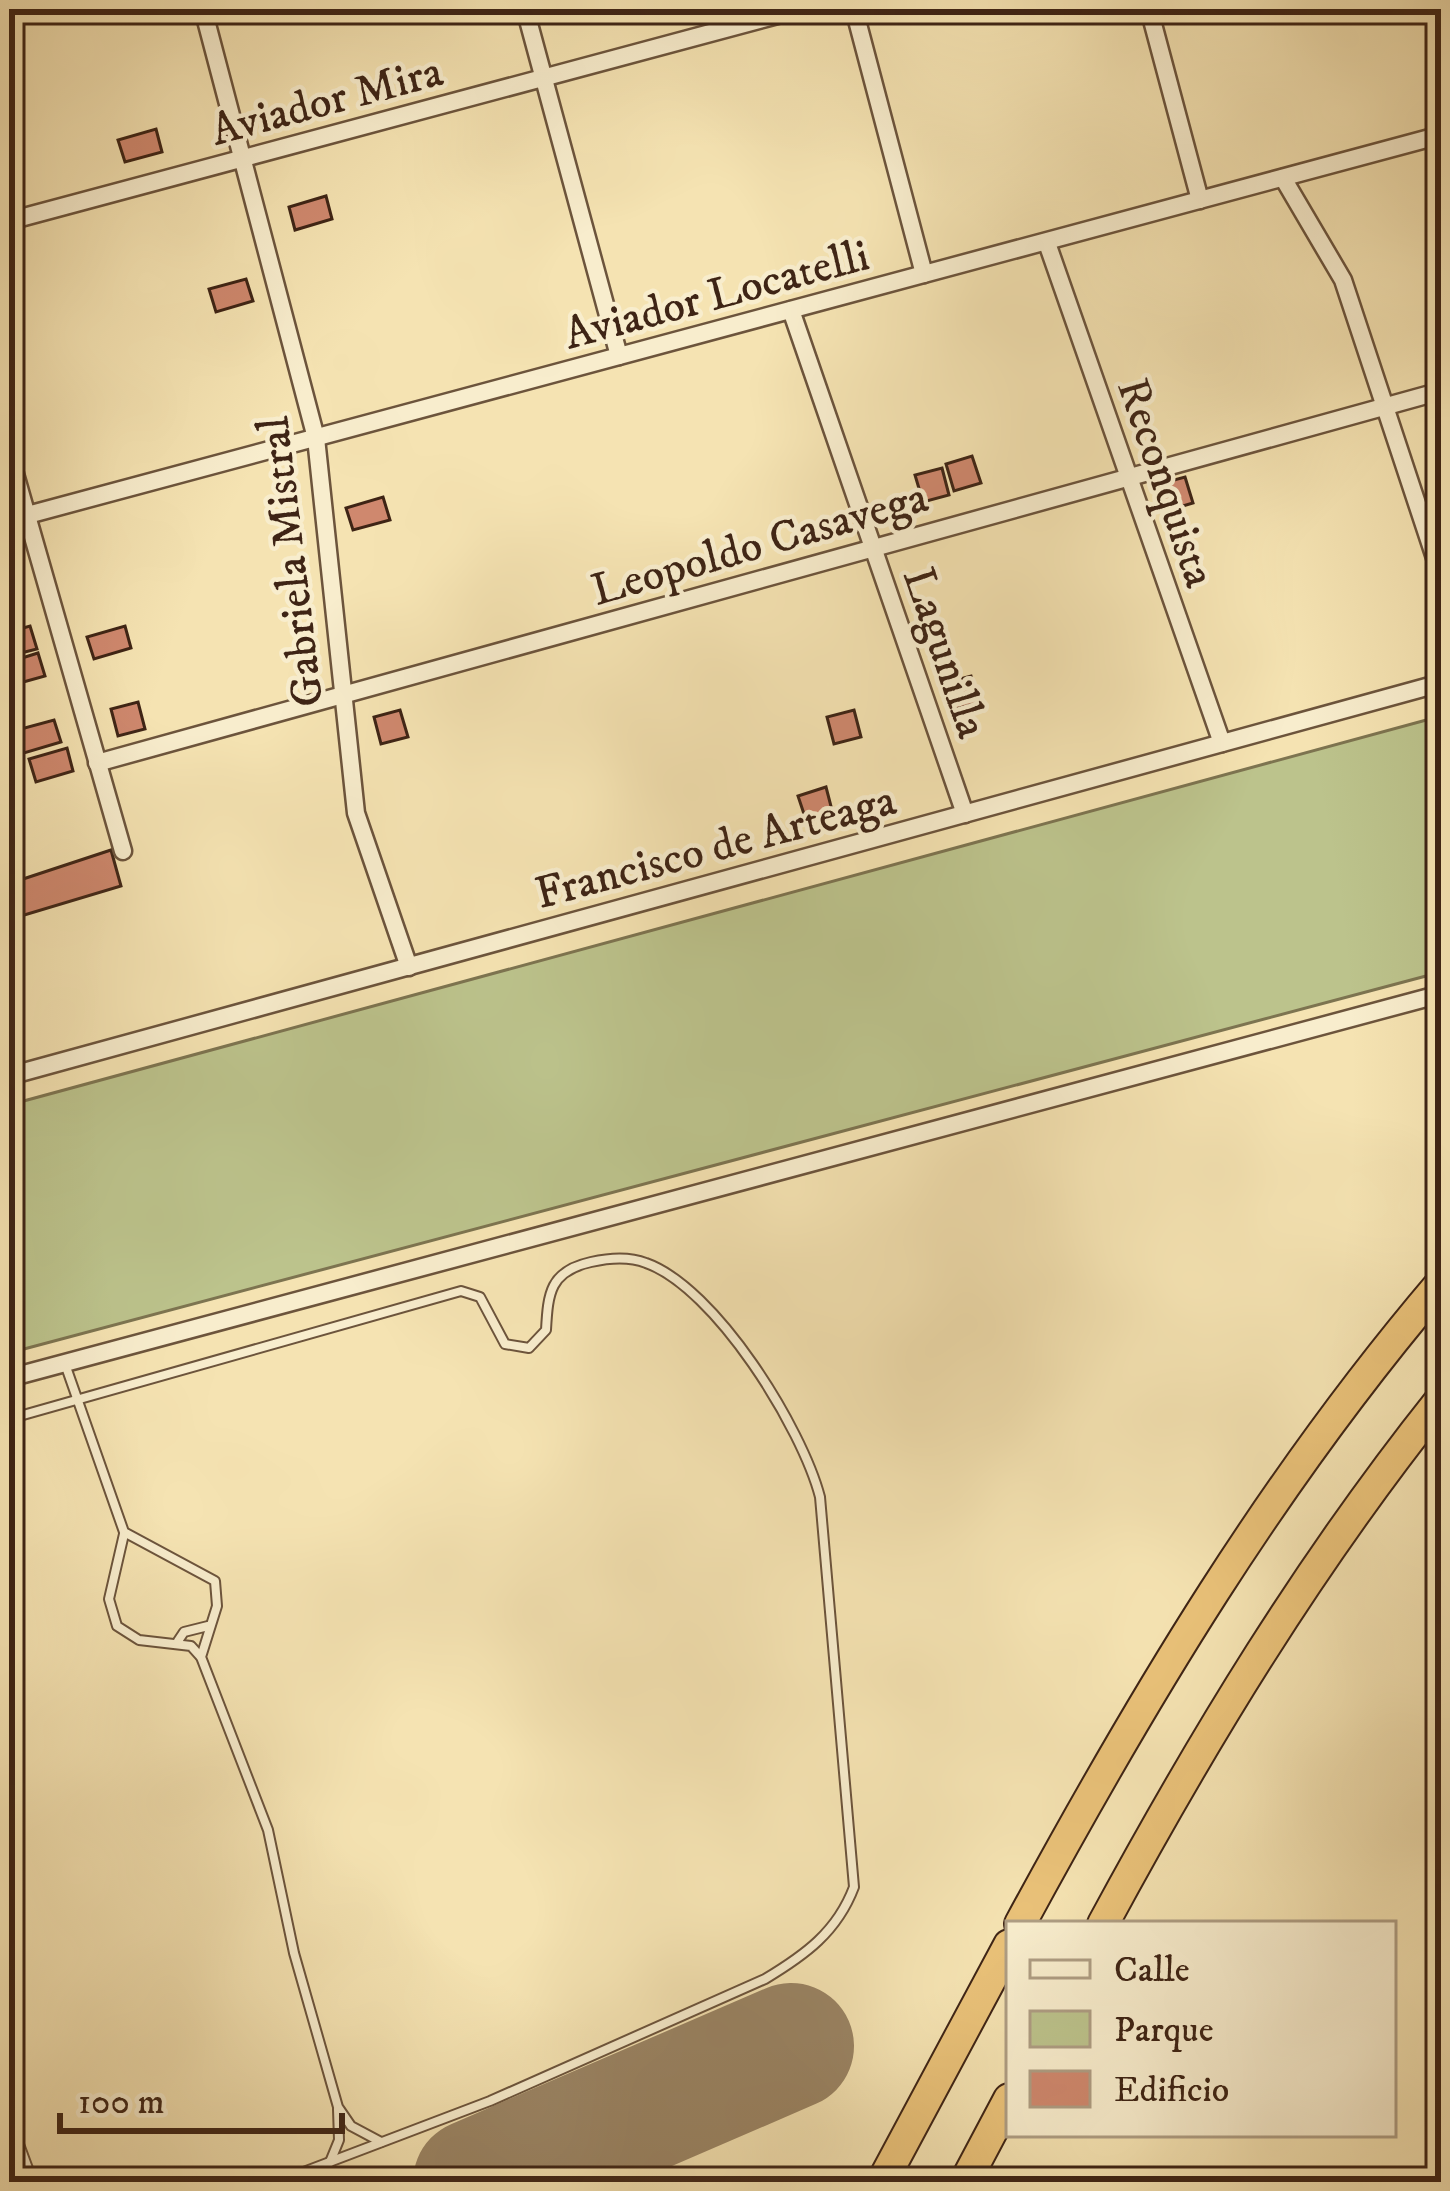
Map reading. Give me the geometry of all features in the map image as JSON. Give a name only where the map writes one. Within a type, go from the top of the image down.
[{"type":"highway","points":[[1022,1921],[1160,1672],[1224,1571],[1340,1405],[1441,1283]]},
{"type":"highway","points":[[1105,1921],[1262,1648],[1441,1399]]},
{"type":"highway","points":[[882,2182],[1006,1951]]},
{"type":"highway","points":[[965,2182],[1006,2105]]},
{"type":"street","name":"Gabriela Mistral","points":[[203,9],[316,437],[340,698],[361,830],[410,967]]},
{"type":"street","points":[[525,9],[619,356]]},
{"type":"street","name":"Aviador Mira","points":[[9,221],[800,9]]},
{"type":"street","points":[[854,9],[924,274]]},
{"type":"street","points":[[1149,9],[1200,200]]},
{"type":"street","name":"Aviador Locatelli","points":[[18,518],[1441,135]]},
{"type":"street","points":[[1283,178],[1343,280],[1441,576]]},
{"type":"street","name":"Reconquista","points":[[1047,243],[1222,743]]},
{"type":"street","name":"Lagunilla","points":[[791,310],[965,814]]},
{"type":"street","name":"Leopoldo Casavega","points":[[98,764],[1441,391]]},
{"type":"street","points":[[9,453],[18,518],[123,851]]},
{"type":"street","name":"Francisco de Arteaga","points":[[9,1076],[1441,683]]},
{"type":"street","points":[[9,1378],[1441,994]]},
{"type":"lane","points":[[9,1419],[461,1291],[480,1297],[505,1344],[529,1348],[546,1330],[547,1293],[557,1277],[569,1268],[626,1258],[660,1270],[722,1326],[769,1388],[811,1464],[820,1497],[854,1887],[844,1914],[803,1956],[765,1979],[490,2101],[277,2182]]},
{"type":"lane","points":[[64,1363],[124,1532],[109,1599],[117,1626],[139,1640],[178,1641],[201,1657]]},
{"type":"lane","points":[[124,1532],[215,1582],[219,1592],[201,1657],[268,1830],[298,1971],[338,2107],[339,2140],[329,2162]]},
{"type":"lane","points":[[178,1641],[184,1632],[208,1626]]},
{"type":"lane","points":[[338,2107],[351,2126],[381,2143]]},
{"type":"lane","points":[[9,2117],[33,2182]]},
{"type":"green space","points":[[1441,716],[1441,972],[9,1353],[9,1105]]},
{"type":"building","points":[[156,129],[162,152],[125,162],[118,140]]},
{"type":"building","points":[[326,196],[332,219],[295,230],[289,207]]},
{"type":"building","points":[[246,279],[253,301],[216,312],[209,289]]},
{"type":"building","points":[[972,456],[981,483],[954,491],[946,464]]},
{"type":"building","points":[[942,468],[949,495],[923,502],[915,475]]},
{"type":"building","points":[[1185,477],[1193,503],[1166,511],[1159,484]]},
{"type":"building","points":[[383,497],[390,520],[353,530],[346,508]]},
{"type":"building","points":[[30,626],[37,649],[9,656],[9,632]]},
{"type":"building","points":[[125,626],[131,648],[94,659],[87,637]]},
{"type":"building","points":[[38,653],[45,676],[9,686],[9,662]]},
{"type":"building","points":[[971,676],[978,703],[952,710],[944,683]]},
{"type":"building","points":[[138,702],[145,729],[118,736],[111,709]]},
{"type":"building","points":[[400,710],[408,737],[381,744],[374,717]]},
{"type":"building","points":[[854,710],[861,737],[834,744],[827,717]]},
{"type":"building","points":[[54,720],[61,742],[24,753],[17,730]]},
{"type":"building","points":[[67,748],[73,771],[36,782],[29,759]]},
{"type":"building","points":[[826,787],[833,814],[807,823],[798,796]]},
{"type":"building","points":[[111,850],[121,886],[11,919],[9,872],[20,880]]},
{"type":"runway","points":[[476,2182],[791,2046]]}]
